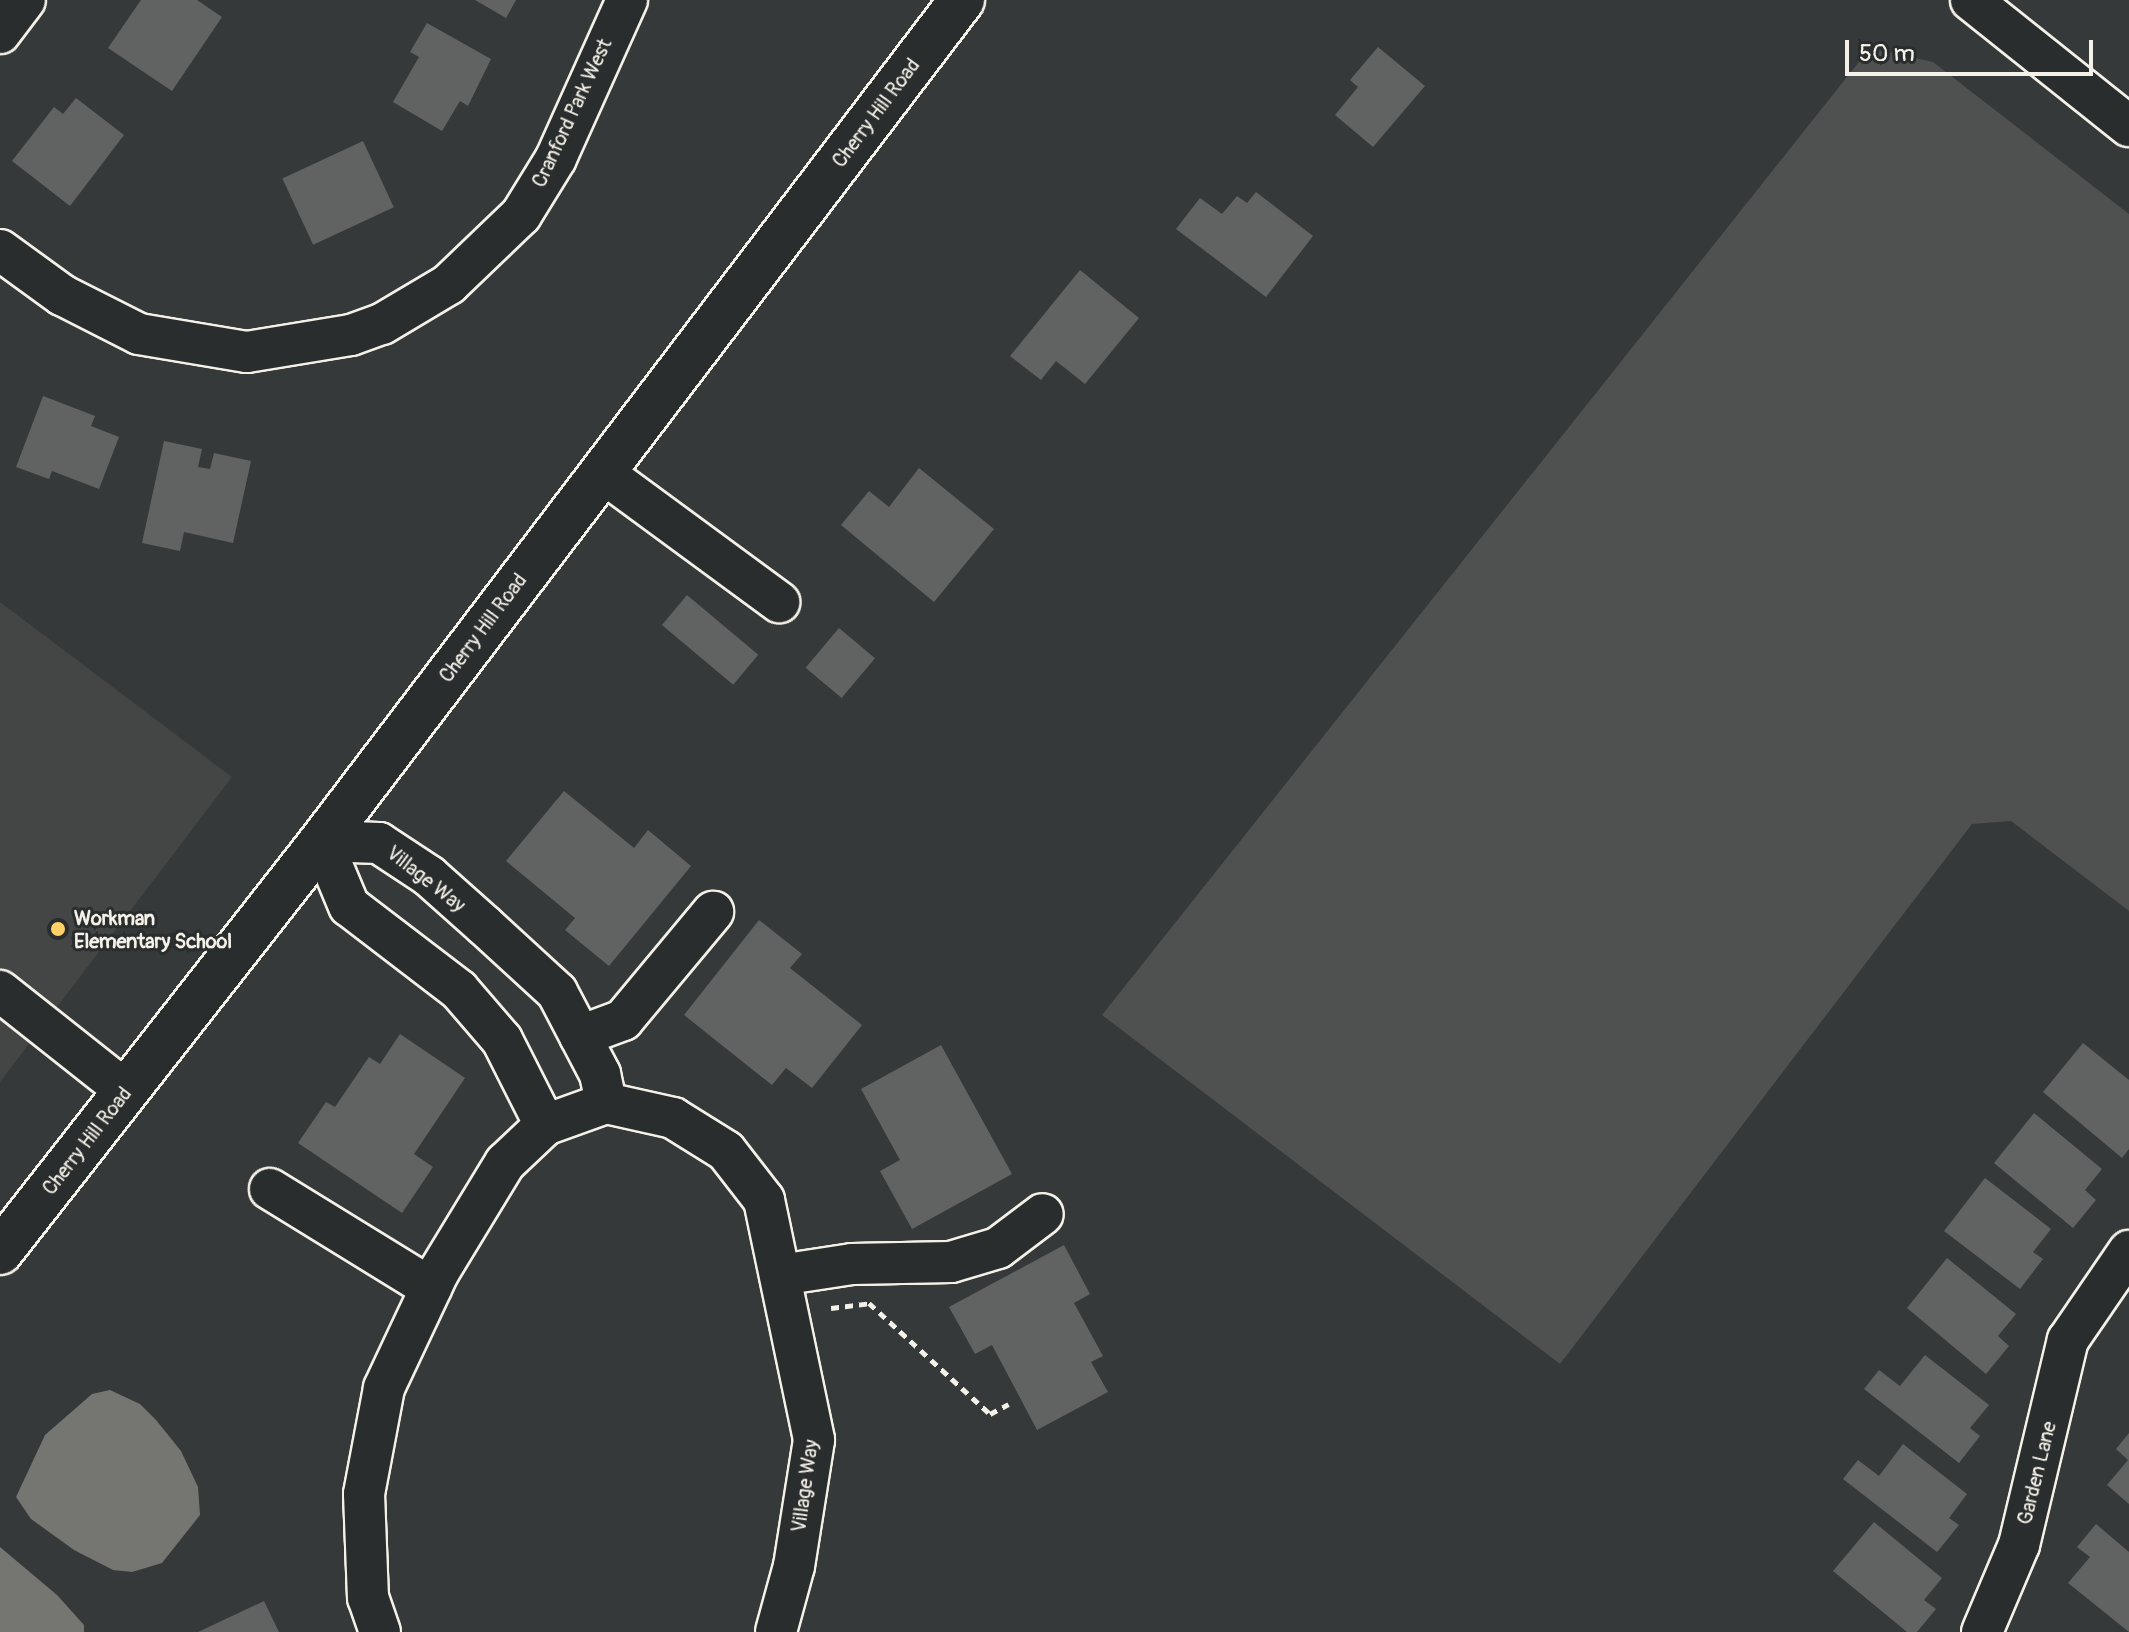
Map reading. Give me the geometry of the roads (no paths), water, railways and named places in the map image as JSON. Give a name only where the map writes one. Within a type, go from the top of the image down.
[{"type":"main road","name":"Cherry Hill Road","points":[[0,1252],[322,841],[962,0]]},
{"type":"street","points":[[0,33],[25,0]]},
{"type":"street","name":"Cranford Park West","points":[[0,250],[62,295],[139,334],[247,352],[351,335],[382,324],[449,284],[521,215],[556,158],[627,0]]},
{"type":"street","points":[[1971,0],[2129,126]]},
{"type":"street","points":[[602,472],[779,602]]},
{"type":"street","points":[[322,841],[349,906],[459,990],[502,1040],[545,1125]]},
{"type":"street","name":"Village Way","points":[[322,841],[379,843],[429,876],[557,992],[600,1074],[606,1103],[673,1118],[726,1151],[764,1200],[814,1440],[794,1566],[776,1632]]},
{"type":"street","points":[[580,1036],[623,1020],[713,912]]},
{"type":"street","points":[[0,991],[126,1091]]},
{"type":"street","points":[[380,1632],[368,1598],[364,1494],[384,1388],[431,1288],[505,1163],[545,1125],[606,1103]]},
{"type":"street","points":[[270,1189],[431,1288]]},
{"type":"street","points":[[780,1275],[852,1264],[951,1262],[998,1248],[1043,1214]]},
{"type":"street","name":"Garden Lane","points":[[1982,1632],[2019,1545],[2068,1340],[2129,1251]]},
{"type":"street","points":[[2086,1313],[2129,1298]]},
{"type":"place","name":"Workman Elementary School","points":[[58,929]]}]
